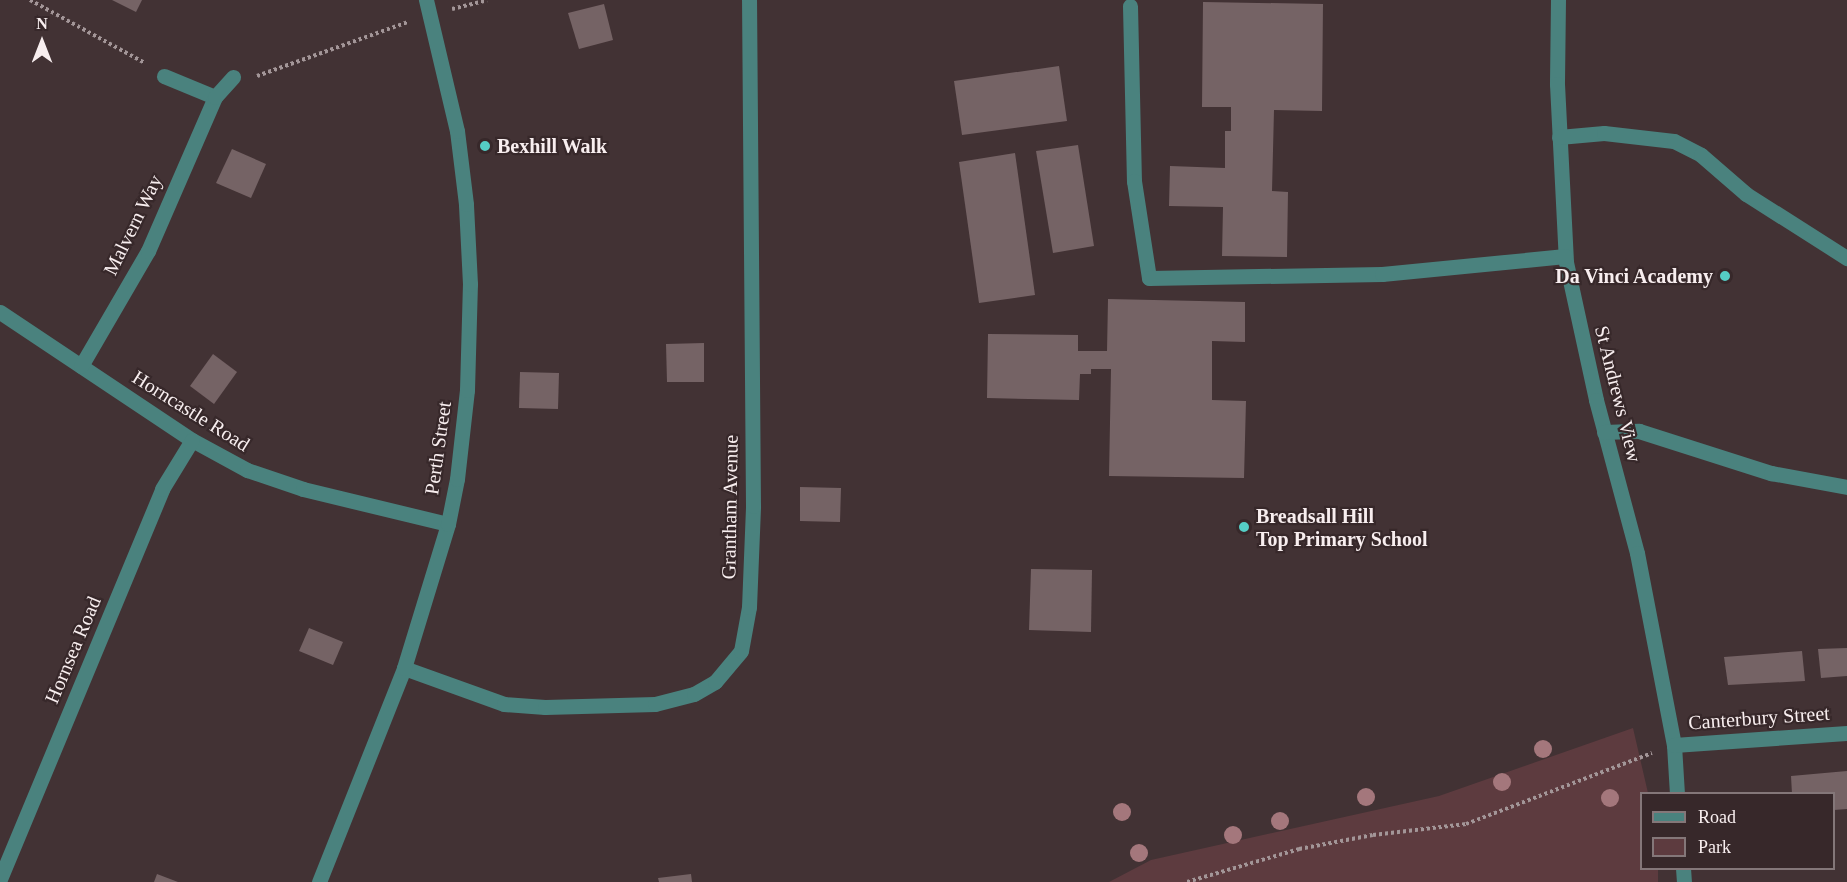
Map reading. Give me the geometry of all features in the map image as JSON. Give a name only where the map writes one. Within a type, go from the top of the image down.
[{"type":"street","name":"Grantham Avenue","points":[[404,668],[504,704],[545,707],[655,704],[694,694],[715,682],[741,651],[749,607],[753,506],[749,0]]},
{"type":"street","name":"St Andrews View","points":[[1558,0],[1559,136],[1565,256],[1605,432],[1637,553],[1674,745],[1677,792]]},
{"type":"street","points":[[1130,6],[1134,181],[1149,278],[1382,274],[1565,256]]},
{"type":"street","name":"Perth Street","points":[[319,882],[404,668],[448,524],[467,390],[470,284],[457,130],[429,7]]},
{"type":"street","points":[[164,76],[215,97]]},
{"type":"street","name":"Malvern Way","points":[[81,366],[148,251],[215,97],[232,77]]},
{"type":"street","points":[[1559,136],[1604,133],[1674,141],[1701,155],[1746,194],[1847,258]]},
{"type":"street","name":"Horncastle Road","points":[[0,312],[192,440],[247,470],[303,489],[448,524]]},
{"type":"street","points":[[1605,432],[1639,431],[1771,473],[1847,487]]},
{"type":"street","name":"Hornsea Road","points":[[0,879],[162,489],[192,440]]},
{"type":"street","name":"Canterbury Street","points":[[1674,745],[1847,733]]},
{"type":"path","points":[[30,0],[164,76]]},
{"type":"path","points":[[232,77],[258,76],[429,7],[487,0]]},
{"type":"path","points":[[1187,882],[1299,849],[1373,835],[1466,824],[1674,745]]},
{"type":"green space","points":[[1633,728],[1648,792],[1640,792],[1640,870],[1658,870],[1658,882],[1109,882],[1151,860],[1439,796]]},
{"type":"building","points":[[112,0],[142,0],[136,12]]},
{"type":"building","points":[[1203,2],[1323,4],[1322,111],[1274,110],[1272,191],[1288,192],[1287,257],[1222,256],[1223,207],[1169,206],[1170,166],[1225,168],[1225,131],[1231,131],[1231,107],[1202,107]]},
{"type":"building","points":[[604,4],[613,40],[579,49],[568,13]]},
{"type":"building","points":[[1059,66],[1067,121],[962,135],[954,81]]},
{"type":"building","points":[[1078,145],[1094,246],[1053,253],[1036,151]]},
{"type":"building","points":[[232,149],[266,164],[251,198],[216,183]]},
{"type":"building","points":[[1015,153],[1035,295],[979,303],[959,162]]},
{"type":"building","points":[[1108,299],[1245,302],[1245,342],[1212,341],[1212,400],[1246,401],[1244,478],[1109,476],[1111,369],[1091,369],[1091,374],[1080,374],[1079,400],[987,398],[988,334],[1078,335],[1078,351],[1107,351]]},
{"type":"building","points":[[704,343],[704,382],[667,382],[666,344]]},
{"type":"building","points":[[213,354],[237,372],[214,404],[190,386]]},
{"type":"building","points":[[520,372],[559,373],[558,409],[519,408]]},
{"type":"building","points":[[800,487],[841,488],[840,522],[800,521]]},
{"type":"building","points":[[1031,569],[1092,570],[1091,632],[1029,630]]},
{"type":"building","points":[[309,628],[343,642],[333,665],[299,651]]},
{"type":"building","points":[[1847,648],[1847,676],[1821,678],[1818,649]]},
{"type":"building","points":[[1802,651],[1805,681],[1728,685],[1724,657]]},
{"type":"building","points":[[1847,771],[1847,809],[1835,810],[1835,792],[1792,792],[1791,776]]},
{"type":"building","points":[[157,874],[178,882],[154,882]]},
{"type":"building","points":[[691,874],[692,882],[659,882],[658,878]]},
{"type":"place","name":"Bexhill Walk","points":[[485,146]]},
{"type":"place","name":"Da Vinci Academy","points":[[1725,276]]},
{"type":"place","name":"Breadsall Hill Top Primary School","points":[[1244,527]]}]
